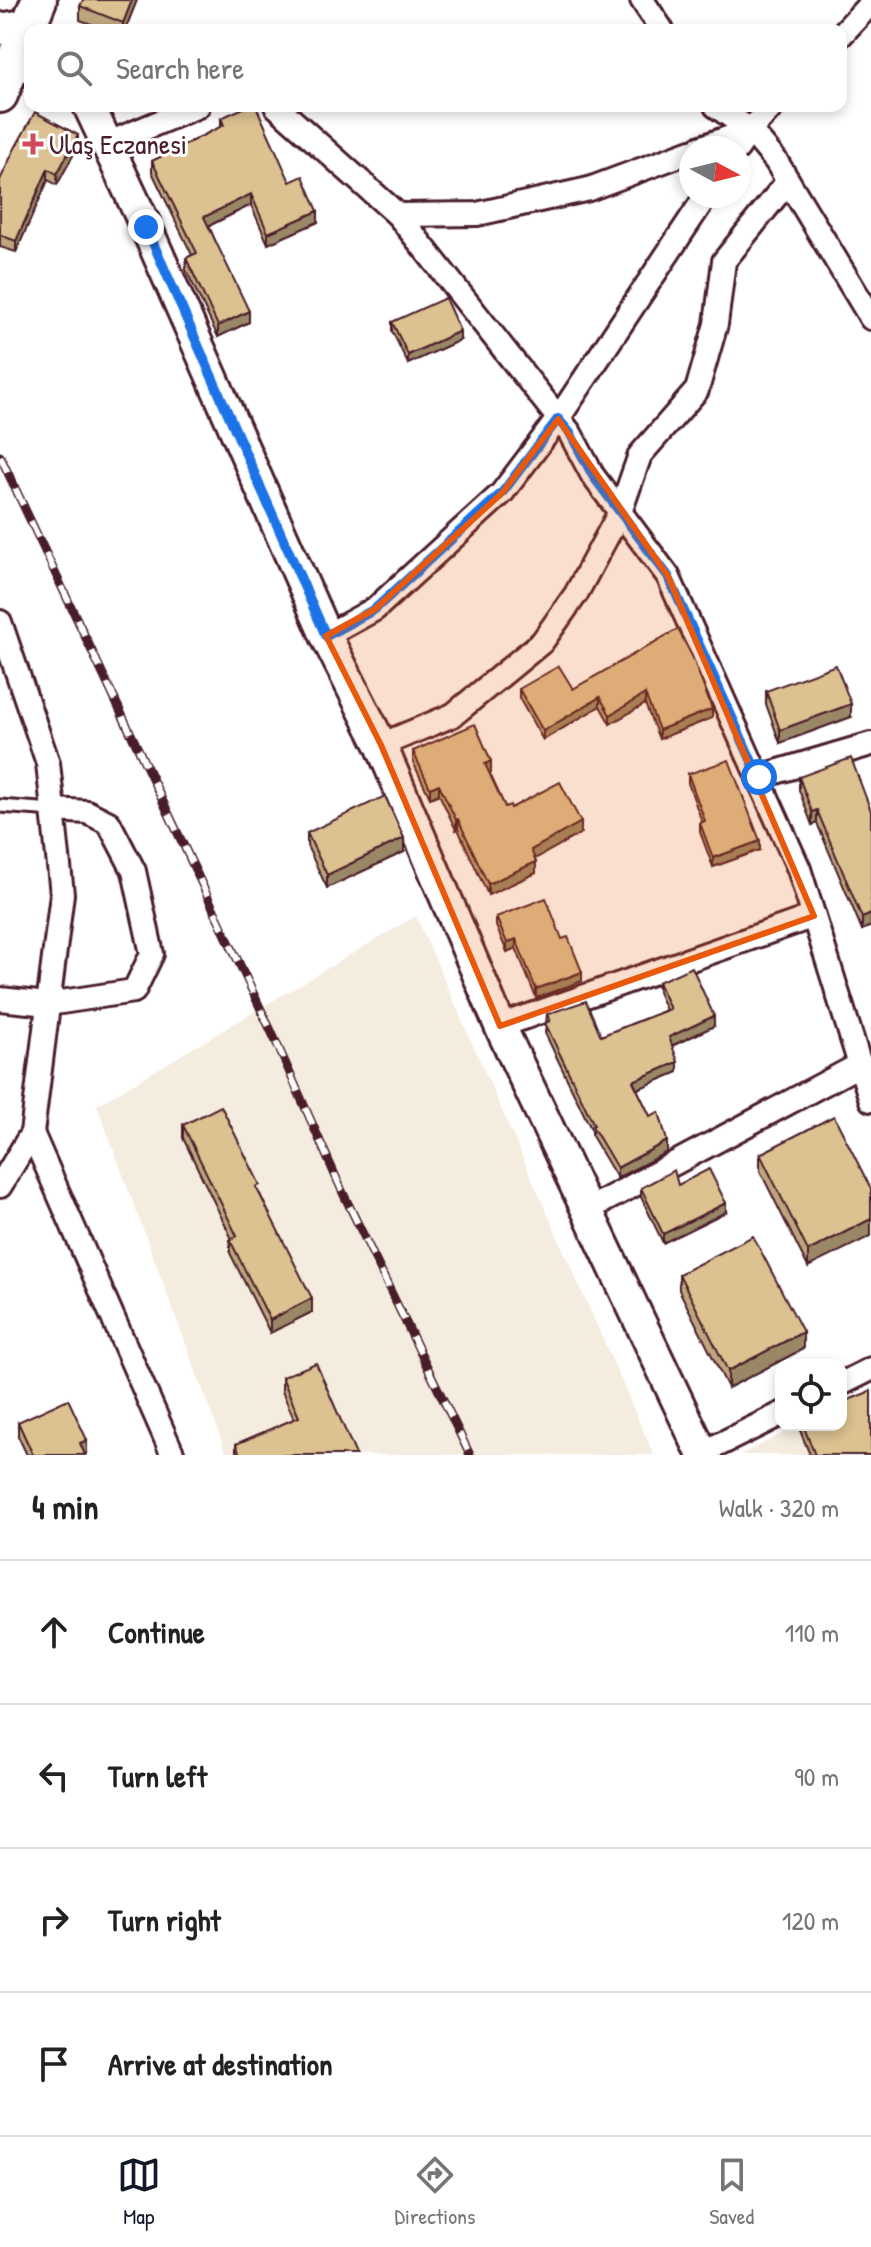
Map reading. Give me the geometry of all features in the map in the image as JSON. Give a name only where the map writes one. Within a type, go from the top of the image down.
[{"type":"main road","points":[[0,95],[24,27]]},
{"type":"street","points":[[642,0],[658,24]]},
{"type":"street","points":[[847,29],[871,3]]},
{"type":"street","points":[[92,112],[146,227],[326,636],[381,745],[500,1026],[703,1454],[775,1417]]},
{"type":"street","points":[[107,144],[184,112]]},
{"type":"street","points":[[283,112],[398,215],[570,433],[593,476],[668,576],[799,869],[871,1100]]},
{"type":"street","points":[[721,112],[741,136]]},
{"type":"street","points":[[747,136],[768,112]]},
{"type":"street","points":[[751,144],[776,161],[871,318]]},
{"type":"street","points":[[398,215],[477,214],[589,189],[679,155]]},
{"type":"street","points":[[381,745],[453,715],[542,642],[576,594],[620,512],[640,455],[697,390],[716,324],[724,261],[788,181]]},
{"type":"street","points":[[326,636],[375,609],[502,493],[558,419],[698,208]]},
{"type":"street","points":[[0,622],[48,763],[62,894],[32,1133],[0,1186]]},
{"type":"street","points":[[759,777],[871,744]]},
{"type":"street","points":[[0,999],[48,1004],[134,991],[152,954],[134,871],[109,823],[87,812],[53,810]]},
{"type":"street","points":[[500,1026],[814,916]]},
{"type":"street","points":[[587,1210],[861,1064]]},
{"type":"street","points":[[32,1133],[173,1455]]},
{"type":"street","points":[[847,1381],[871,1369]]},
{"type":"lane","points":[[0,806],[53,810]]},
{"type":"highlighted area","points":[[558,419],[668,576],[814,916],[500,1026],[381,745],[326,636],[375,609],[502,493]]},
{"type":"shaded area","points":[[416,916],[654,1455],[227,1455],[97,1105]]},
{"type":"shaded area","points":[[871,1388],[871,1455],[740,1455],[787,1431],[847,1431],[847,1401]]},
{"type":"building","points":[[83,0],[132,0],[123,23],[80,6]]},
{"type":"building","points":[[35,112],[78,135],[57,174],[48,169],[16,241],[0,235],[0,180]]},
{"type":"building","points":[[234,112],[259,112],[290,182],[303,176],[318,211],[268,233],[251,194],[204,217],[249,311],[218,326],[186,258],[197,253],[152,161],[224,125],[221,118]]},
{"type":"building","points":[[445,298],[460,331],[408,355],[392,322]]},
{"type":"building","points":[[678,629],[712,709],[659,730],[645,694],[610,715],[600,697],[543,731],[519,689],[559,666],[573,689]]},
{"type":"building","points":[[836,665],[851,704],[780,730],[766,691]]},
{"type":"building","points":[[475,724],[491,761],[485,764],[505,807],[510,805],[511,808],[560,782],[581,822],[531,850],[536,862],[488,884],[439,784],[430,788],[413,751]]},
{"type":"building","points":[[851,758],[871,811],[871,914],[862,918],[817,810],[812,812],[799,777]]},
{"type":"building","points":[[729,760],[760,841],[713,858],[700,823],[705,821],[688,774]]},
{"type":"building","points":[[385,796],[404,838],[327,875],[307,833]]},
{"type":"building","points":[[546,898],[562,939],[568,937],[582,972],[536,989],[516,939],[507,943],[496,917]]},
{"type":"building","points":[[692,967],[714,1016],[669,1037],[678,1062],[633,1081],[650,1116],[659,1112],[667,1141],[617,1168],[592,1126],[545,1023],[550,1021],[547,1014],[586,1001],[601,1036],[670,1009],[658,982]]},
{"type":"building","points":[[221,1106],[260,1185],[256,1187],[312,1298],[270,1320],[230,1240],[237,1236],[183,1125]]},
{"type":"building","points":[[834,1116],[871,1189],[871,1219],[808,1251],[760,1154]]},
{"type":"building","points":[[709,1169],[726,1203],[663,1234],[641,1188],[674,1170],[678,1185]]},
{"type":"building","points":[[753,1236],[803,1332],[728,1371],[679,1274]]},
{"type":"building","points":[[316,1363],[356,1455],[240,1455],[236,1444],[299,1417],[282,1377]]},
{"type":"building","points":[[871,1391],[871,1455],[815,1455],[805,1431],[847,1431],[847,1401]]},
{"type":"building","points":[[68,1399],[87,1440],[80,1443],[85,1455],[33,1455],[18,1422]]},
{"type":"railway","points":[[0,456],[273,1035],[343,1193],[470,1455]]},
{"type":"place","name":"Ulaş Eczanesi","points":[[33,144]]},
{"type":"route","points":[[146,227],[326,636],[375,609],[502,493],[558,419],[570,433],[593,476],[668,576],[759,777]]}]
